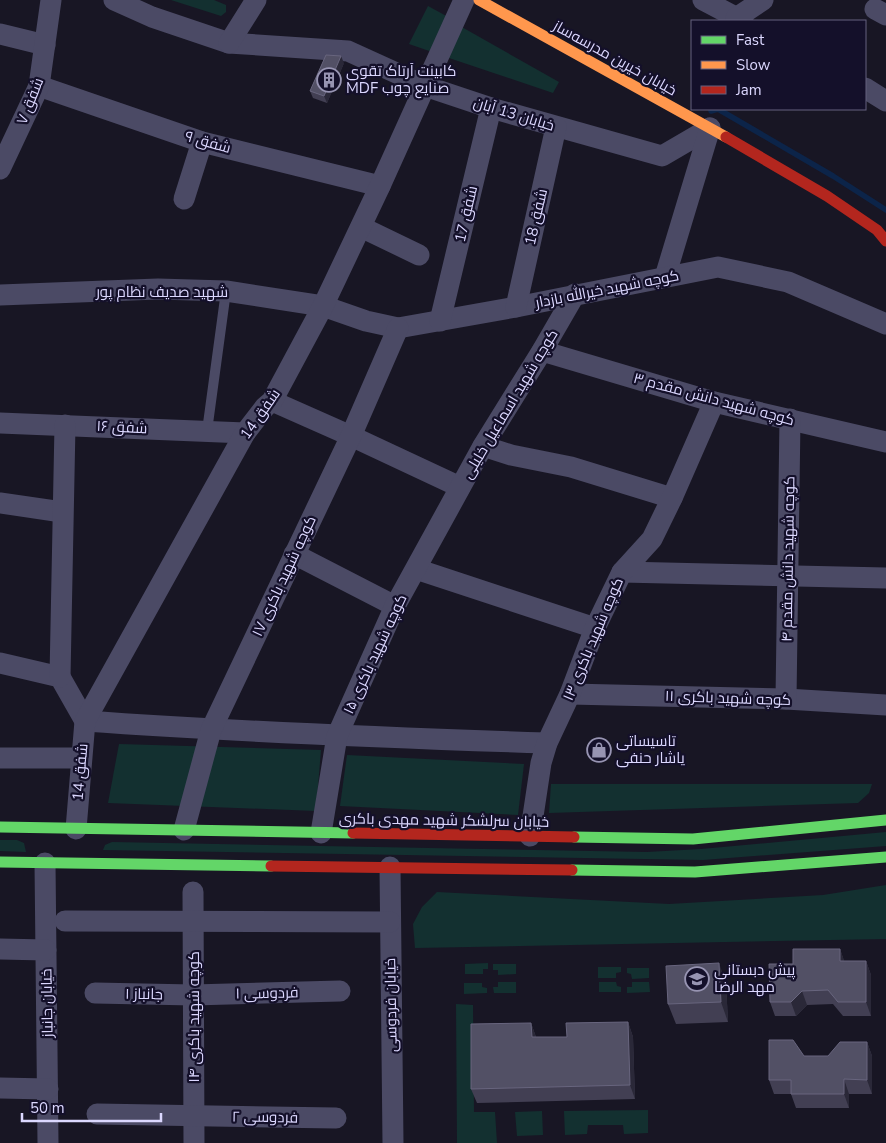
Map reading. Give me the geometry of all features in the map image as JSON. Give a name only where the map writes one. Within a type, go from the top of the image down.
[{"type":"main road","name":"خیابان خیرین مدرسه‌ساز","points":[[479,0],[710,128],[827,196],[876,230],[886,241]]},
{"type":"main road","name":"خیابان سرلشکر شهید مهدی باکری","points":[[0,862],[60,846],[184,830],[693,839],[886,820]]},
{"type":"main road","name":"خیابان سرلشکر شهید مهدی باکری","points":[[0,828],[60,846],[390,867],[695,872],[886,857]]},
{"type":"street","name":"شفق ۷","points":[[0,169],[39,86],[51,0]]},
{"type":"street","name":"خیابان 13 آبان","points":[[114,0],[152,17],[229,43],[348,51],[425,86],[491,108],[662,156],[710,128]]},
{"type":"street","name":"شفق 14","points":[[60,846],[81,758],[85,721],[245,433],[272,401],[324,306],[464,0]]},
{"type":"street","points":[[703,0],[740,19],[763,0]]},
{"type":"street","points":[[229,43],[250,2]]},
{"type":"street","points":[[0,34],[45,45]]},
{"type":"street","name":"شفق ۹","points":[[39,86],[202,142],[380,186]]},
{"type":"street","points":[[866,89],[886,101]]},
{"type":"street","name":"شفق 17","points":[[440,320],[491,108]]},
{"type":"street","name":"شفق 18","points":[[516,307],[556,127]]},
{"type":"street","points":[[665,277],[710,128]]},
{"type":"street","points":[[184,199],[202,142]]},
{"type":"street","points":[[360,227],[419,255]]},
{"type":"street","name":"کوچه شهید خیرالله بازدار","points":[[324,306],[366,321],[398,328],[718,267],[788,282],[886,324]]},
{"type":"street","name":"شهید صدیف نظام پور","points":[[0,295],[158,289],[226,291],[324,306]]},
{"type":"street","name":"کوچه شهید اسماعیل خلیلی","points":[[460,487],[575,294]]},
{"type":"street","name":"کوچه شهید باکری ۱۷","points":[[184,830],[212,730],[351,436],[398,328]]},
{"type":"street","name":"کوچه شهید دانش مقدم ۳","points":[[542,351],[714,402],[886,442]]},
{"type":"street","points":[[272,401],[460,487]]},
{"type":"street","name":"کوچه شهید باکری ۱۳","points":[[530,836],[547,743],[570,694],[595,628],[622,572],[652,540],[714,402]]},
{"type":"street","name":"کوچه شهید دانش مقدم ۴","points":[[786,700],[790,419]]},
{"type":"street","name":"شفق ۱۶","points":[[0,423],[245,433]]},
{"type":"street","points":[[65,425],[60,677],[85,721],[337,736],[547,743]]},
{"type":"street","points":[[483,446],[511,455],[571,467],[672,498]]},
{"type":"street","name":"کوچه شهید باکری ۱۵","points":[[321,833],[337,736],[395,606],[460,487]]},
{"type":"street","points":[[0,503],[62,512]]},
{"type":"street","points":[[294,554],[395,606]]},
{"type":"street","points":[[416,569],[595,628]]},
{"type":"street","points":[[622,572],[886,578]]},
{"type":"street","points":[[0,663],[60,677]]},
{"type":"street","name":"کوچه شهید باکری ۱۱","points":[[570,694],[786,700],[886,705]]},
{"type":"street","points":[[0,758],[81,758]]},
{"type":"street","name":"خیابان جانباز","points":[[48,1143],[46,950],[60,846]]},
{"type":"street","name":"خیابان فردوسی","points":[[390,867],[393,1143]]},
{"type":"street","name":"کوچه شهید باکری ۱۴","points":[[193,892],[194,1143]]},
{"type":"street","points":[[65,921],[390,922]]},
{"type":"street","points":[[0,949],[46,950]]},
{"type":"street","name":"فردوسی ۱","points":[[193,995],[340,991]]},
{"type":"street","name":"جانباز ۱","points":[[95,993],[193,995]]},
{"type":"street","points":[[0,1088],[48,1089]]},
{"type":"street","name":"فردوسی ۲","points":[[98,1114],[336,1118]]},
{"type":"lane","points":[[207,431],[226,291]]},
{"type":"green space","points":[[171,0],[214,0],[226,5],[226,12],[221,16]]},
{"type":"green space","points":[[428,6],[450,18],[435,53],[409,44]]},
{"type":"green space","points":[[460,26],[559,82],[553,93],[446,57]]},
{"type":"green space","points":[[119,744],[321,750],[316,811],[108,803]]},
{"type":"green space","points":[[347,755],[524,764],[518,815],[340,806]]},
{"type":"green space","points":[[551,784],[872,784],[869,793],[858,803],[549,813]]},
{"type":"green space","points":[[886,832],[886,846],[703,860],[103,850],[105,845],[112,842],[647,852],[701,849]]},
{"type":"green space","points":[[0,840],[17,840],[24,843],[26,852],[0,851]]},
{"type":"green space","points":[[886,885],[886,939],[415,948],[413,924],[422,907],[437,892],[669,904],[823,895]]},
{"type":"green space","points":[[488,963],[488,969],[483,969],[483,974],[465,974],[465,964]]},
{"type":"green space","points":[[493,964],[516,964],[516,974],[498,975],[498,970],[493,970]]},
{"type":"green space","points":[[598,967],[621,967],[621,972],[616,973],[616,978],[598,978]]},
{"type":"green space","points":[[627,968],[649,968],[649,978],[632,979],[631,974],[627,973]]},
{"type":"green space","points":[[498,982],[516,982],[516,993],[494,993],[493,987],[498,987]]},
{"type":"green space","points":[[599,982],[616,982],[617,986],[621,987],[621,992],[599,992]]},
{"type":"green space","points":[[632,982],[649,982],[650,992],[627,993],[627,987],[632,987]]},
{"type":"green space","points":[[464,983],[482,983],[482,987],[487,988],[487,993],[464,994]]},
{"type":"green space","points":[[456,1004],[473,1005],[474,1112],[495,1112],[497,1143],[457,1143]]},
{"type":"green space","points":[[648,1110],[648,1133],[624,1134],[623,1125],[588,1125],[587,1134],[565,1135],[564,1111]]},
{"type":"green space","points":[[542,1111],[543,1135],[517,1136],[515,1112]]},
{"type":"building","points":[[326,55],[341,56],[324,96],[310,91]]},
{"type":"building","points":[[793,949],[840,949],[840,961],[866,961],[866,1002],[838,1002],[828,990],[802,991],[791,1002],[770,1002],[769,964],[793,964]]},
{"type":"building","points":[[719,963],[721,1002],[668,1004],[666,966]]},
{"type":"building","points":[[628,1022],[630,1085],[471,1089],[471,1024],[531,1023],[532,1037],[567,1037],[566,1023]]},
{"type":"building","points":[[769,1040],[793,1040],[804,1056],[828,1056],[840,1042],[867,1042],[867,1080],[844,1079],[844,1094],[791,1094],[791,1080],[769,1080]]},
{"type":"waterway","points":[[720,110],[833,176],[886,210]]},
{"type":"traffic: fast","points":[[574,837],[693,839],[886,820]]},
{"type":"traffic: fast","points":[[0,827],[353,833]]},
{"type":"traffic: fast","points":[[572,870],[695,872],[886,857]]},
{"type":"traffic: fast","points":[[0,862],[271,866]]},
{"type":"traffic: slow","points":[[479,0],[726,137]]},
{"type":"traffic: jam","points":[[726,137],[827,196],[877,230],[886,241]]},
{"type":"traffic: jam","points":[[353,833],[574,837]]},
{"type":"traffic: jam","points":[[271,866],[572,870]]},
{"type":"place","name":"کابینت آرتاک تقوی MDF صنایع چوب","points":[[329,80]]},
{"type":"place","name":"تاسیساتی یاشار حنفی","points":[[599,750]]},
{"type":"place","name":"پیش دبستانی مهد الرضا","points":[[697,979]]}]
